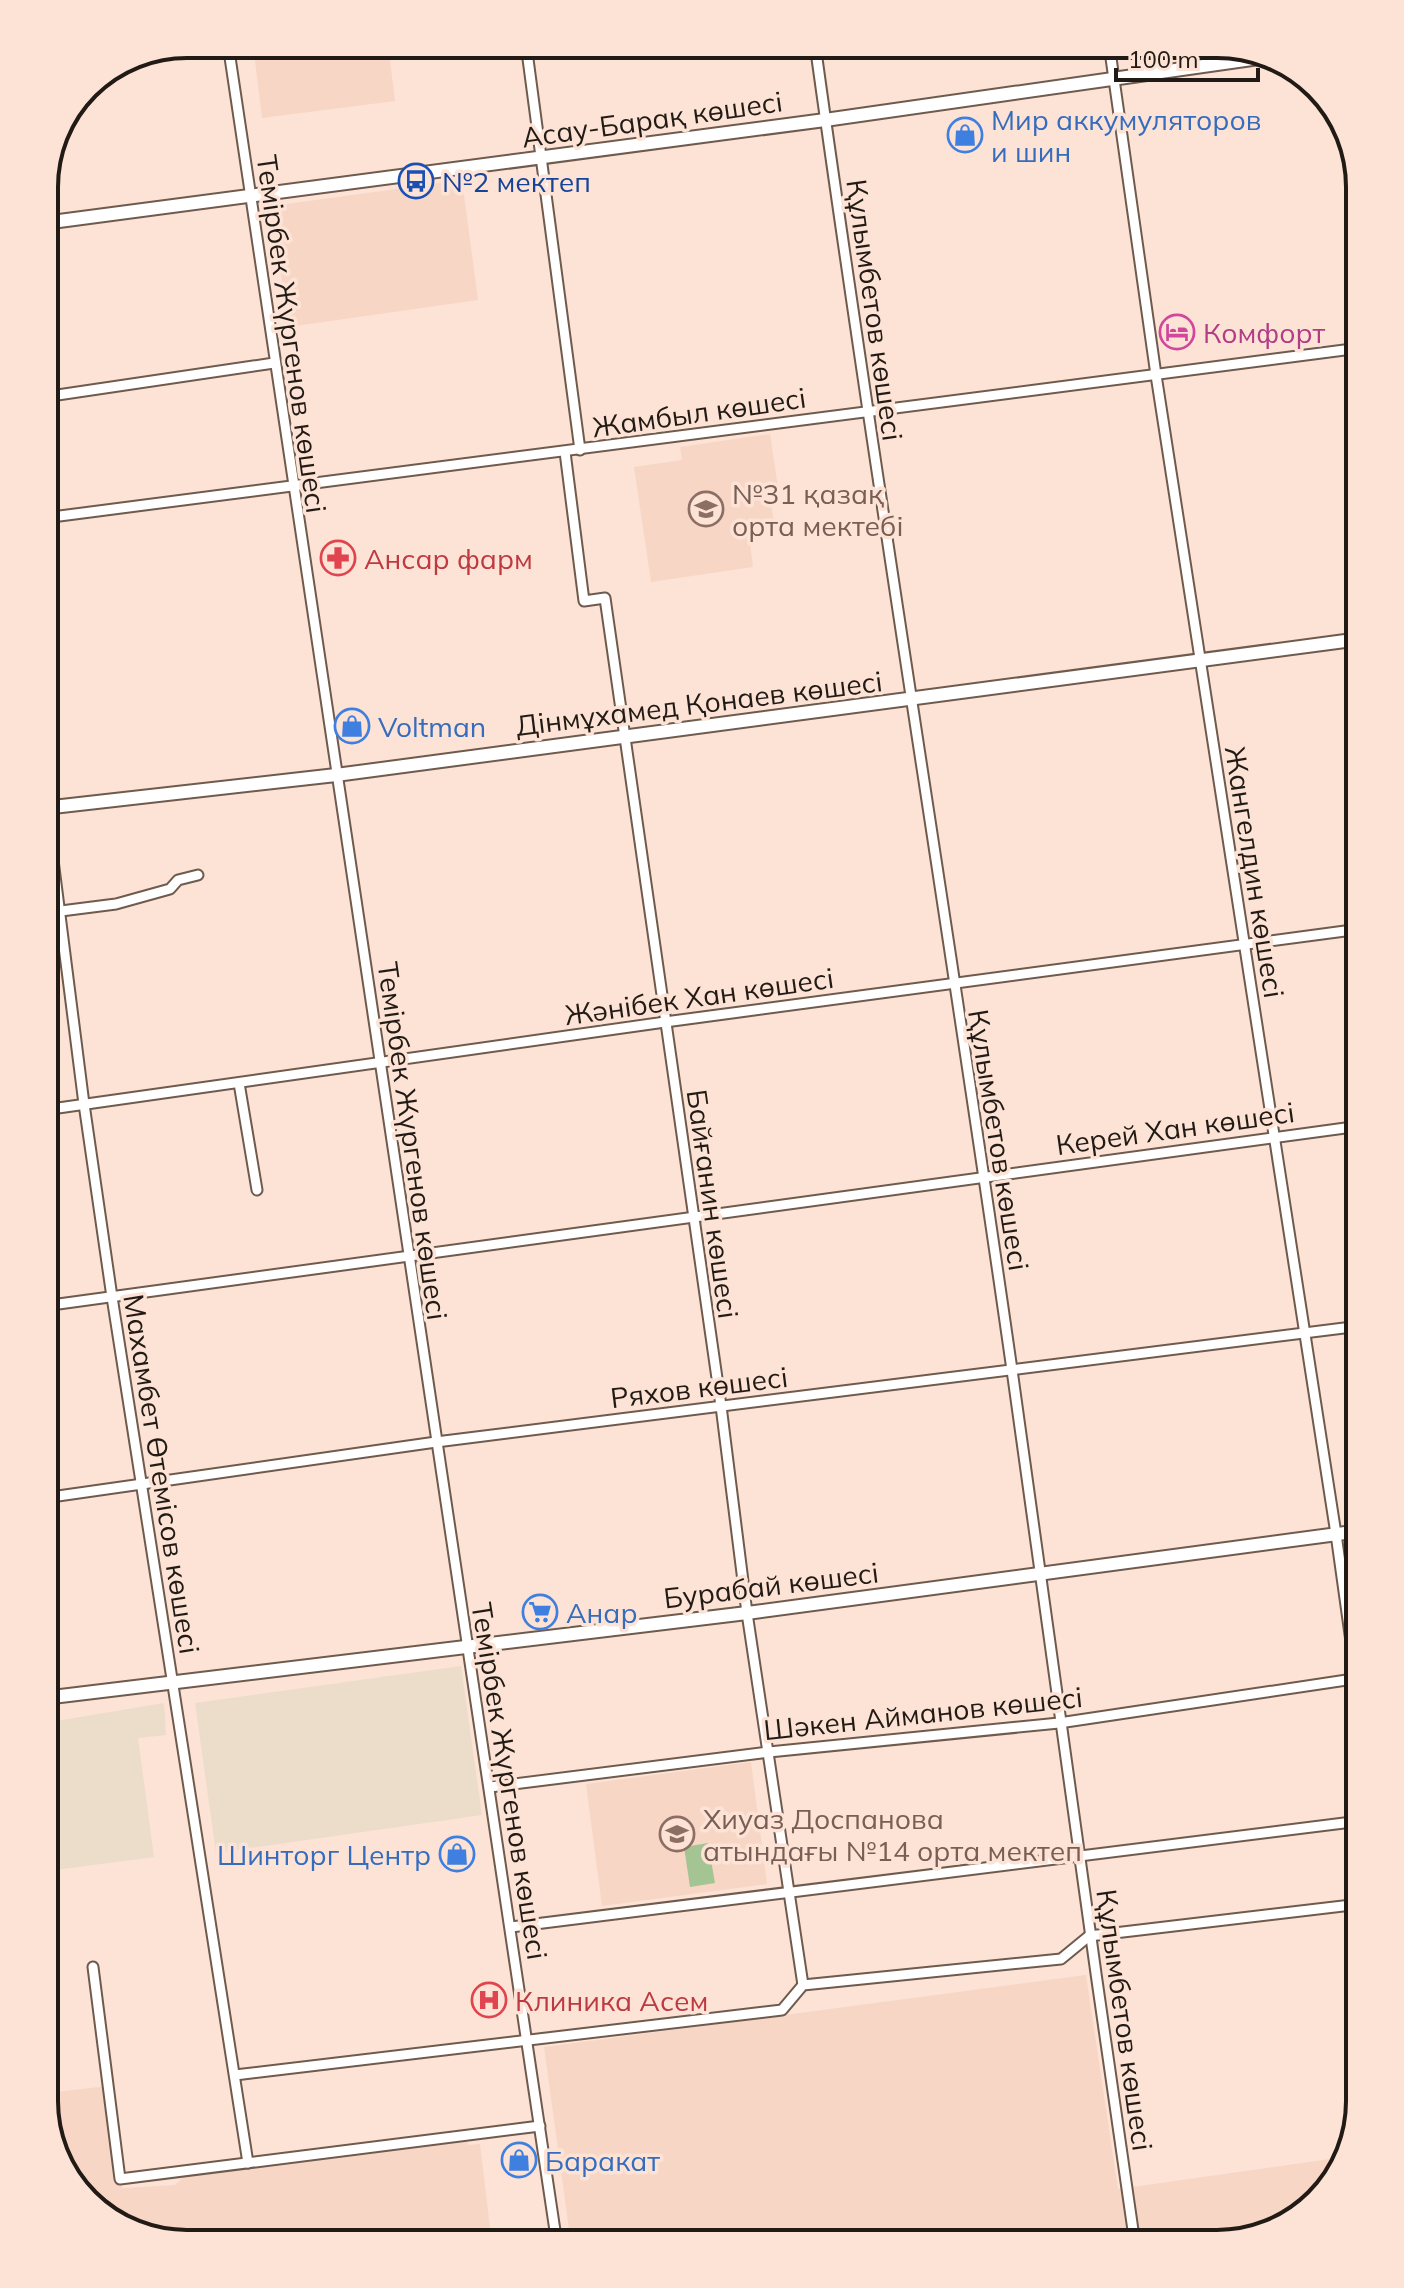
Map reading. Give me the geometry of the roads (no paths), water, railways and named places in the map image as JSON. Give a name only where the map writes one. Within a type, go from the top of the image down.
[{"type":"street","name":"Темірбек Жүргенов көшесі","points":[[230,58],[555,2230]]},
{"type":"street","points":[[528,58],[580,450]]},
{"type":"street","name":"Құлымбетов көшесі","points":[[817,58],[1012,1371],[1059,1723],[1133,2230]]},
{"type":"street","name":"Жангелдин көшесі","points":[[1111,58],[1156,375],[1346,1603]]},
{"type":"street","name":"Асау-Барақ көшесі","points":[[58,221],[825,120],[1243,60]]},
{"type":"street","name":"Жамбыл көшесі","points":[[58,516],[1346,350]]},
{"type":"street","points":[[58,395],[274,363]]},
{"type":"street","name":"Байғанин көшесі","points":[[565,452],[584,601],[605,598],[721,1406],[747,1613],[803,1985]]},
{"type":"street","name":"Дінмұхамед Қонаев көшесі","points":[[58,807],[336,775],[1346,641]]},
{"type":"street","points":[[61,911],[116,904],[170,889],[178,880],[198,875]]},
{"type":"street","name":"Махамбет Өтемісов көшесі","points":[[58,890],[112,1297],[248,2163]]},
{"type":"street","name":"Жәнібек Хан көшесі","points":[[58,1108],[665,1022],[1346,931]]},
{"type":"street","points":[[239,1083],[257,1190]]},
{"type":"street","name":"Керей Хан көшесі","points":[[58,1304],[1346,1128]]},
{"type":"street","name":"Ряхов көшесі","points":[[58,1496],[436,1442],[1346,1328]]},
{"type":"street","name":"Бурабай көшесі","points":[[58,1696],[747,1613],[1346,1533]]},
{"type":"street","name":"Шәкен Айманов көшесі","points":[[490,1787],[769,1752],[1059,1723],[1346,1680]]},
{"type":"street","points":[[511,1927],[1346,1823]]},
{"type":"street","points":[[235,2075],[782,2010],[803,1985],[1061,1959],[1089,1936],[1346,1906]]},
{"type":"street","points":[[93,1967],[120,2179],[540,2126]]},
{"type":"place","name":"Мир аккумуляторов и шин","points":[[965,135]]},
{"type":"place","name":"№2 мектеп","points":[[416,181]]},
{"type":"place","name":"Комфорт","points":[[1177,332]]},
{"type":"place","name":"№31 қазақ орта мектебі","points":[[706,509]]},
{"type":"place","name":"Ансар фарм","points":[[338,558]]},
{"type":"place","name":"Voltman","points":[[352,726]]},
{"type":"place","name":"Анар","points":[[540,1612]]},
{"type":"place","name":"Хиуаз Доспанова атындағы №14 орта мектеп","points":[[677,1834]]},
{"type":"place","name":"Шинторг Центр","points":[[457,1854]]},
{"type":"place","name":"Клиника Асем","points":[[489,2000]]},
{"type":"place","name":"Баракат","points":[[519,2160]]}]
